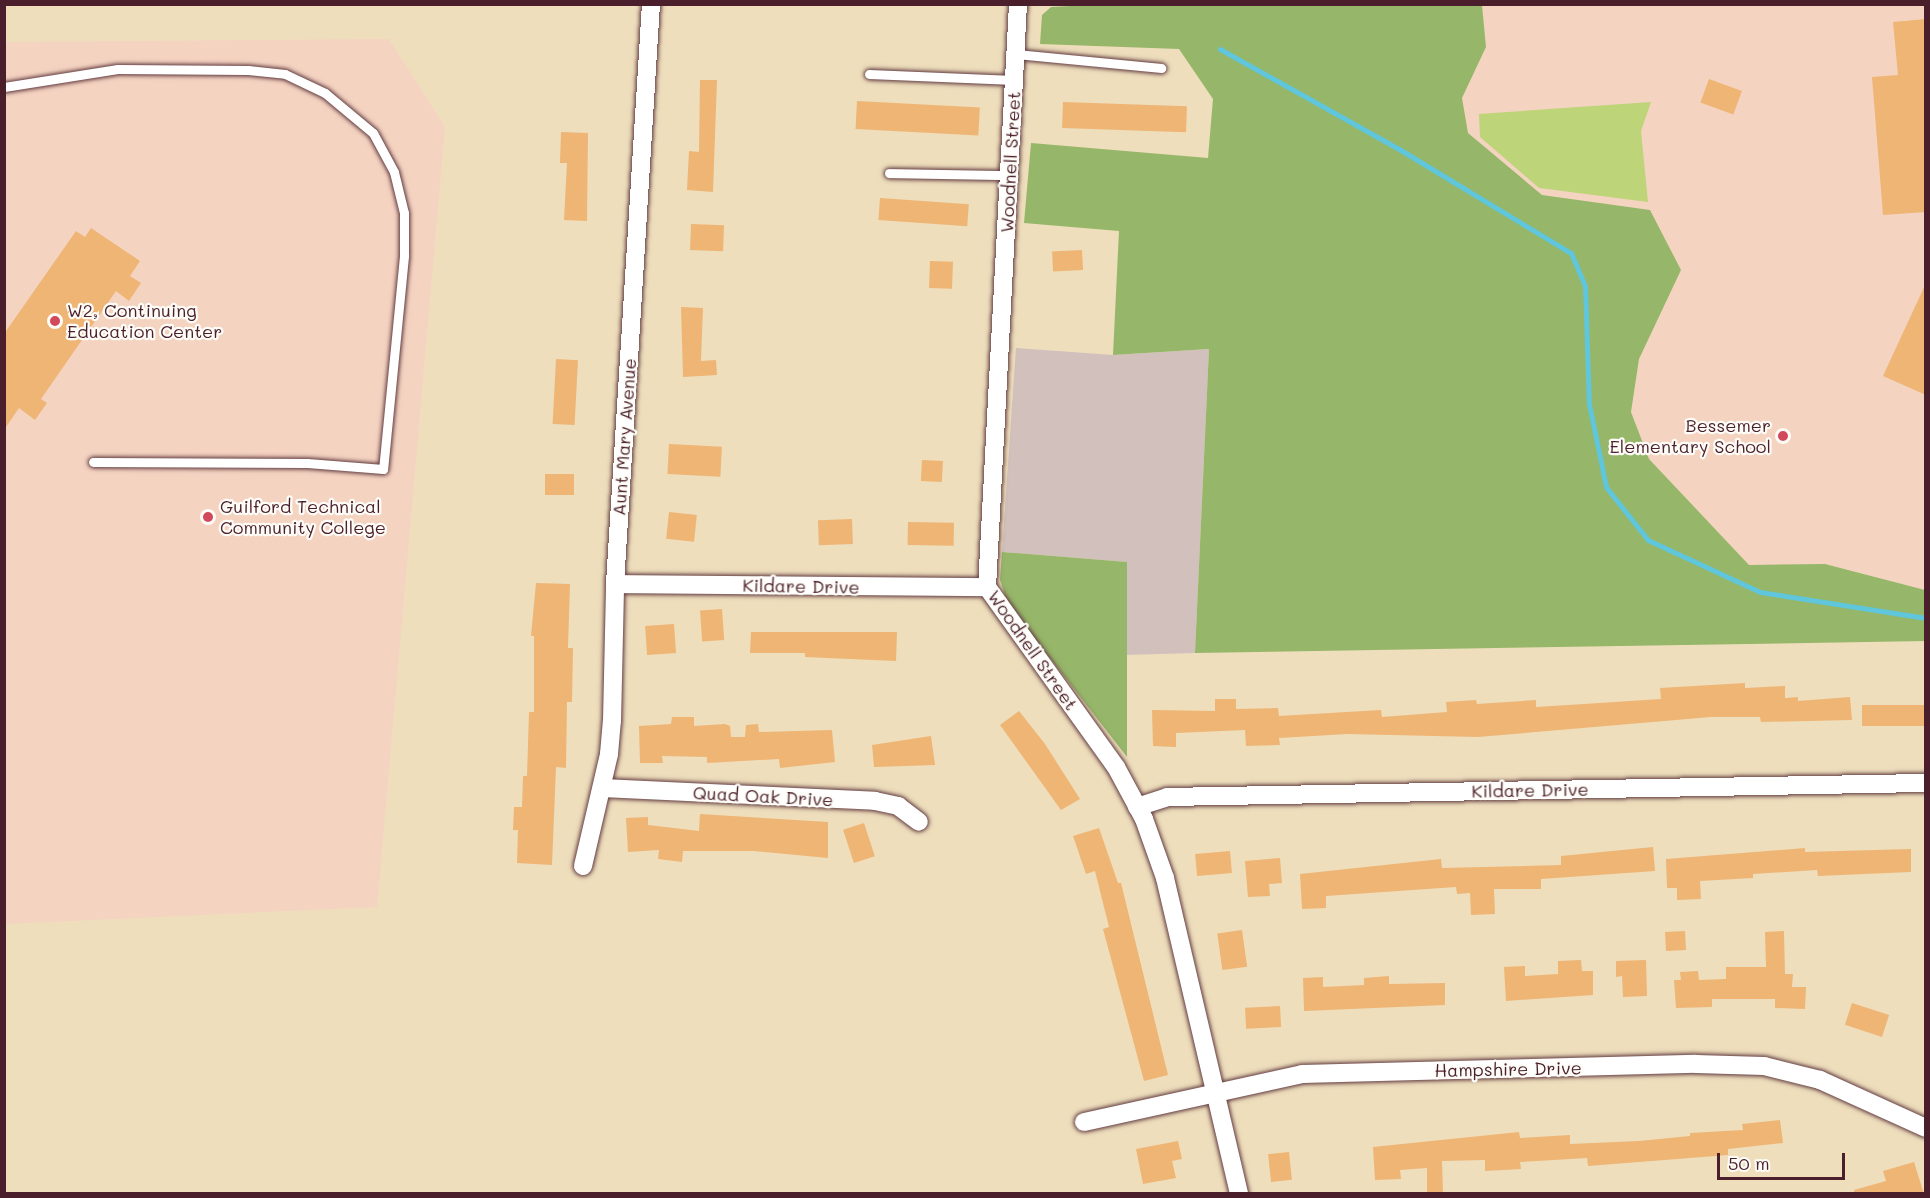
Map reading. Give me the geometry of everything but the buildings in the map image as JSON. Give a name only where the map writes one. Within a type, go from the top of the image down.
[{"type":"street","name":"Aunt Mary Avenue","points":[[583,866],[602,788],[612,721],[615,584],[651,4]]},
{"type":"street","name":"Woodnell Street","points":[[1018,4],[987,588],[1116,767],[1137,807],[1166,878],[1239,1194]]},
{"type":"street","name":"Kildare Drive","points":[[615,584],[987,588]]},
{"type":"street","name":"Kildare Drive","points":[[1137,807],[1167,797],[1926,783]]},
{"type":"street","name":"Quad Oak Drive","points":[[602,788],[874,801],[898,806],[919,822]]},
{"type":"street","name":"Hampshire Drive","points":[[1084,1122],[1215,1091],[1302,1074],[1764,1066],[1820,1080],[1926,1128]]},
{"type":"lane","points":[[1016,54],[1161,68]]},
{"type":"lane","points":[[4,87],[118,69],[248,70],[285,74],[325,93],[373,133],[394,172],[404,213],[404,256],[383,469],[307,463],[93,462]]},
{"type":"lane","points":[[870,74],[1014,80]]},
{"type":"lane","points":[[889,173],[1009,175]]},
{"type":"shaded area","points":[[1482,5],[1925,5],[1925,590],[1825,564],[1749,565],[1649,459],[1631,412],[1639,359],[1681,270],[1650,210],[1542,195],[1468,133],[1462,98],[1486,47]]},
{"type":"shaded area","name":"Guilford Technical Community College","points":[[389,39],[445,127],[377,907],[5,924],[4,42]]},
{"type":"shaded area","points":[[1016,348],[1113,355],[1209,349],[1195,653],[1124,655],[1127,562],[1002,552]]},
{"type":"green space","points":[[1088,5],[1482,5],[1486,47],[1462,98],[1468,133],[1542,195],[1650,210],[1681,270],[1639,359],[1631,412],[1649,459],[1749,565],[1825,564],[1925,590],[1925,641],[1195,653],[1209,349],[1113,355],[1119,231],[1024,223],[1031,143],[1208,158],[1213,99],[1179,49],[1040,44],[1042,15],[1051,7]]},
{"type":"green space","points":[[1651,102],[1641,131],[1648,202],[1539,188],[1480,137],[1479,114]]},
{"type":"green space","points":[[1002,552],[1127,562],[1127,757],[1008,604],[1000,580]]},
{"type":"waterway","points":[[1220,49],[1399,149],[1571,253],[1585,286],[1589,404],[1606,487],[1648,540],[1760,592],[1926,618]]},
{"type":"place","name":"W2, Continuing Education Center","points":[[55,321]]},
{"type":"place","name":"Bessemer Elementary School","points":[[1783,436]]},
{"type":"place","name":"Guilford Technical Community College","points":[[208,517]]}]
